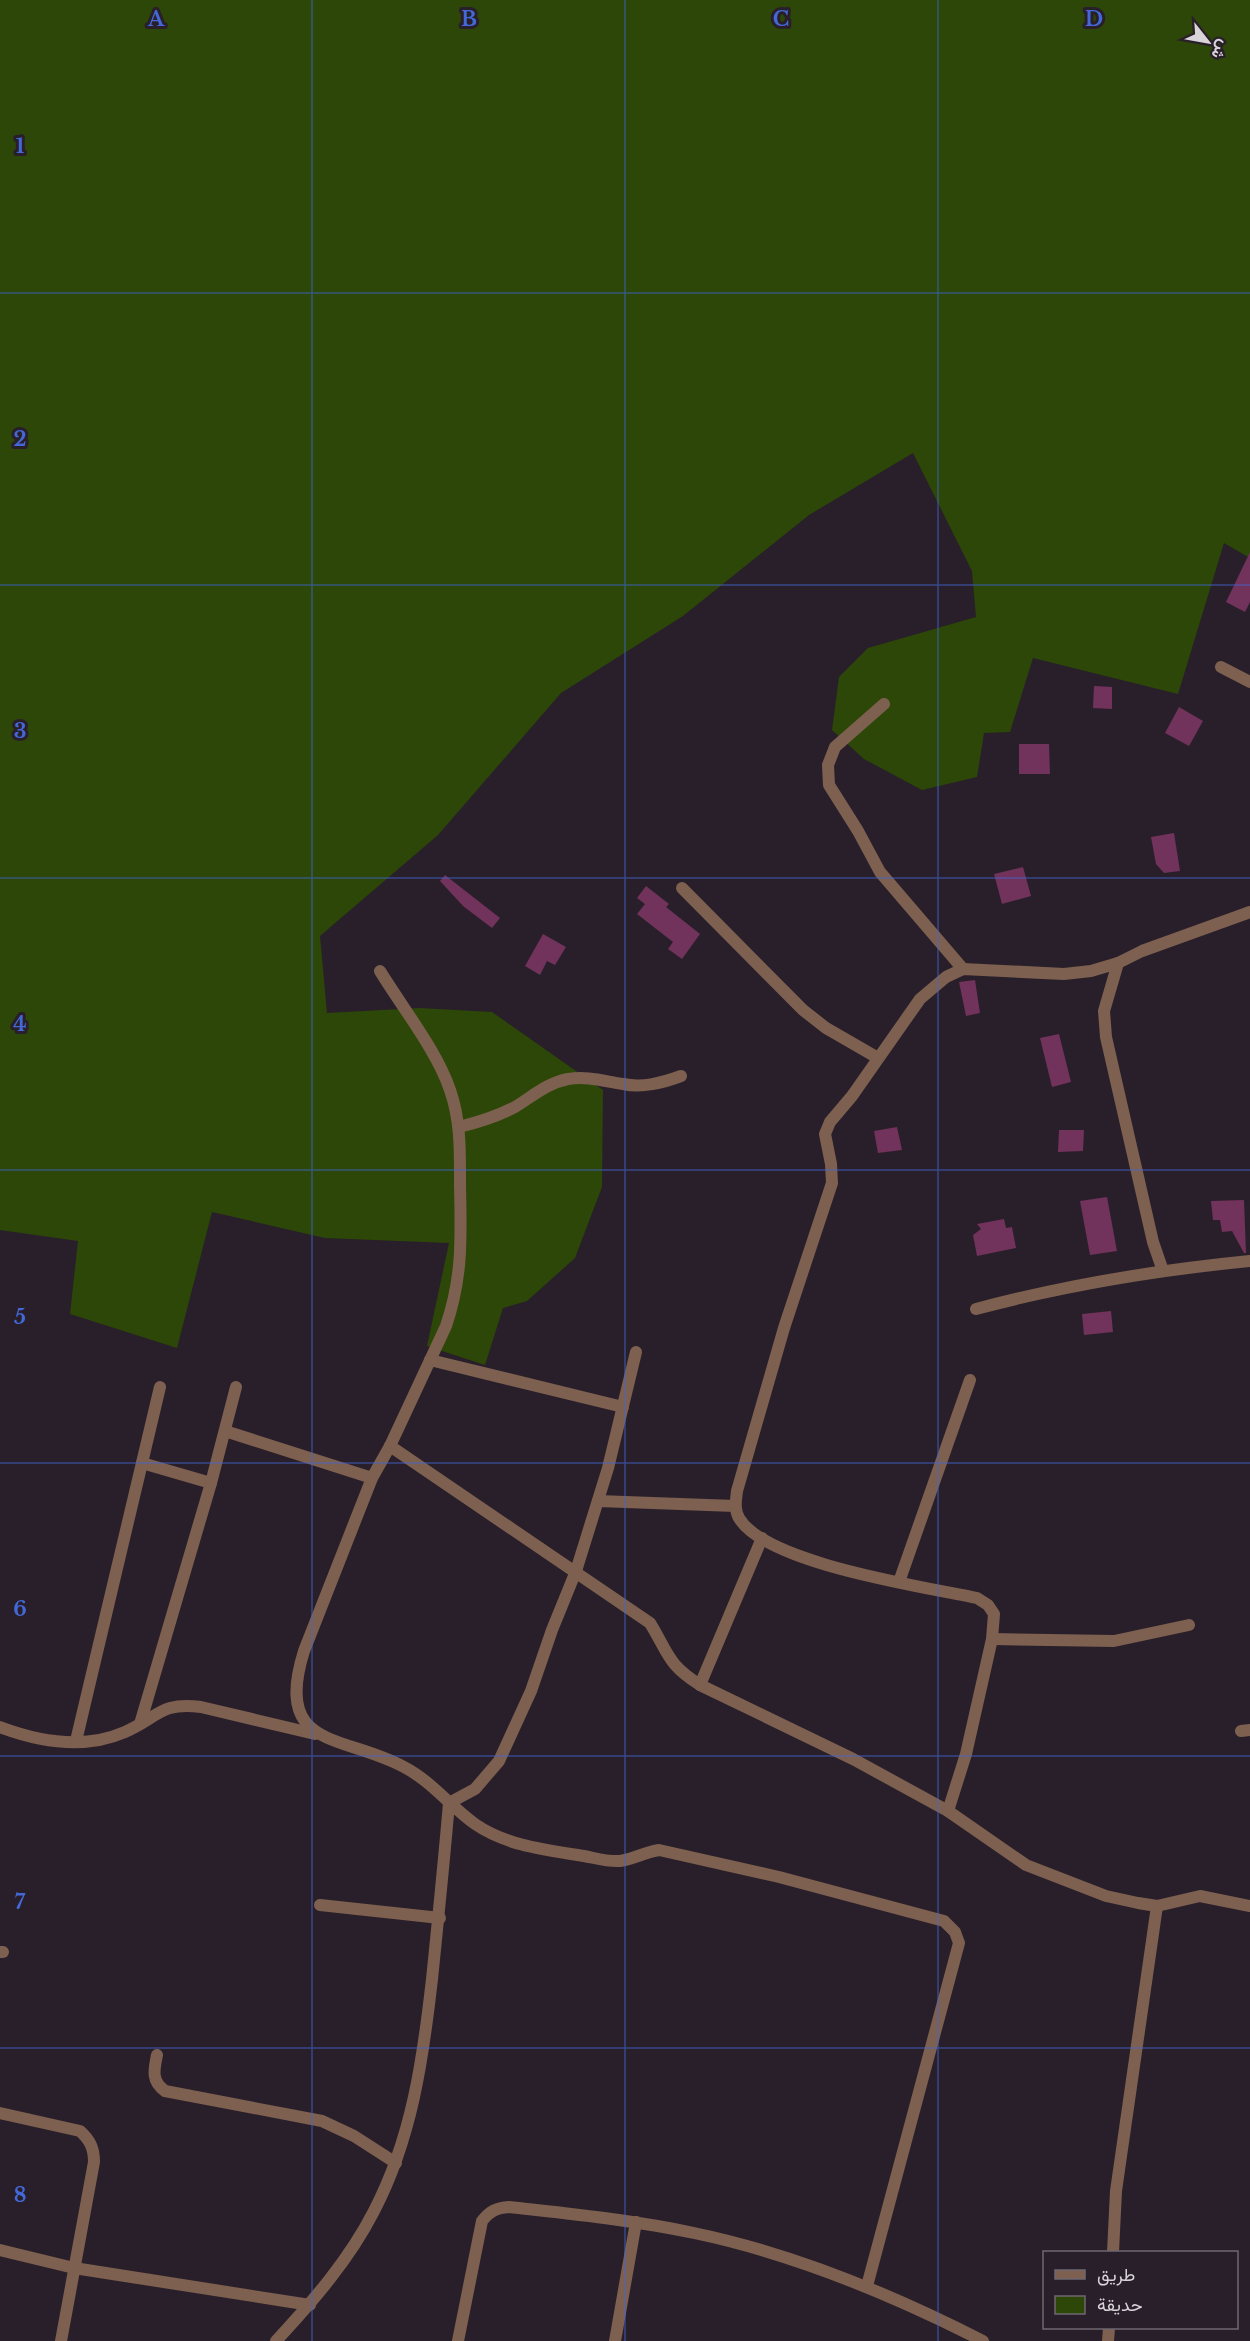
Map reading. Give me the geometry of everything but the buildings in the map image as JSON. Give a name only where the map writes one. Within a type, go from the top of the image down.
[{"type":"street","points":[[1221,667],[1250,682]]},
{"type":"street","points":[[884,704],[835,747],[828,765],[829,786],[858,831],[880,872],[963,969]]},
{"type":"street","points":[[682,888],[803,1010],[826,1028],[878,1058]]},
{"type":"street","points":[[948,1811],[966,1754],[992,1639],[994,1614],[988,1605],[978,1598],[825,1564],[786,1550],[748,1528],[740,1518],[735,1506],[737,1491],[784,1328],[832,1183],[825,1134],[830,1122],[852,1096],[920,999],[946,977],[963,969],[1064,974],[1091,971],[1118,963],[1142,951],[1250,912]]},
{"type":"street","points":[[1118,963],[1104,1011],[1106,1037],[1153,1242],[1163,1271]]},
{"type":"street","points":[[318,1735],[305,1723],[298,1707],[298,1671],[372,1478],[390,1446],[452,1307],[460,1268],[459,1127],[456,1107],[442,1070],[380,971]]},
{"type":"street","points":[[459,1127],[500,1114],[543,1087],[566,1079],[589,1078],[637,1086],[660,1083],[681,1076]]},
{"type":"street","points":[[976,1309],[1054,1288],[1163,1271],[1250,1261]]},
{"type":"street","points":[[448,1803],[475,1789],[499,1761],[531,1691],[576,1571],[598,1501],[636,1352]]},
{"type":"street","points":[[430,1360],[623,1407]]},
{"type":"street","points":[[899,1582],[970,1380]]},
{"type":"street","points":[[76,1741],[160,1387]]},
{"type":"street","points":[[140,1724],[211,1483],[236,1387]]},
{"type":"street","points":[[225,1431],[372,1478]]},
{"type":"street","points":[[390,1446],[650,1623],[681,1673],[700,1685],[853,1759],[948,1811],[1026,1864],[1106,1896],[1156,1906],[1200,1896],[1250,1906]]},
{"type":"street","points":[[142,1463],[211,1483]]},
{"type":"street","points":[[598,1501],[735,1506]]},
{"type":"street","points":[[700,1685],[762,1538]]},
{"type":"street","points":[[992,1639],[1114,1641],[1189,1624]]},
{"type":"street","points":[[0,1727],[46,1741],[109,1738],[169,1708],[185,1705],[201,1707],[318,1735],[401,1765],[419,1775],[448,1803],[476,1824],[500,1838],[529,1847],[617,1861],[644,1852],[659,1850],[779,1877],[944,1922],[955,1932],[959,1944],[867,2286]]},
{"type":"street","points":[[276,2341],[310,2304],[345,2260],[374,2211],[396,2163],[414,2104],[426,2037],[440,1918],[448,1803]]},
{"type":"street","points":[[320,1905],[440,1918]]},
{"type":"street","points":[[1113,2251],[1116,2191],[1156,1906]]},
{"type":"street","points":[[157,2055],[154,2077],[165,2091],[322,2121],[354,2136],[396,2163]]},
{"type":"street","points":[[0,2113],[80,2131],[94,2150],[94,2162],[61,2341]]},
{"type":"street","points":[[458,2341],[482,2221],[498,2208],[509,2207],[636,2222],[695,2233],[753,2248],[811,2265],[867,2286],[983,2341]]},
{"type":"street","points":[[615,2341],[636,2222]]},
{"type":"street","points":[[0,2250],[74,2268],[310,2304]]},
{"type":"green space","points":[[0,0],[1250,0],[1250,558],[1224,543],[1178,694],[1033,658],[1010,732],[984,733],[977,777],[922,790],[864,759],[832,730],[839,677],[868,648],[976,617],[972,571],[913,453],[809,515],[683,616],[561,693],[438,835],[320,936],[327,1013],[419,1008],[492,1012],[603,1090],[602,1187],[575,1258],[527,1301],[503,1308],[485,1365],[427,1346],[449,1243],[325,1238],[212,1212],[177,1348],[70,1314],[78,1241],[0,1230]]}]
